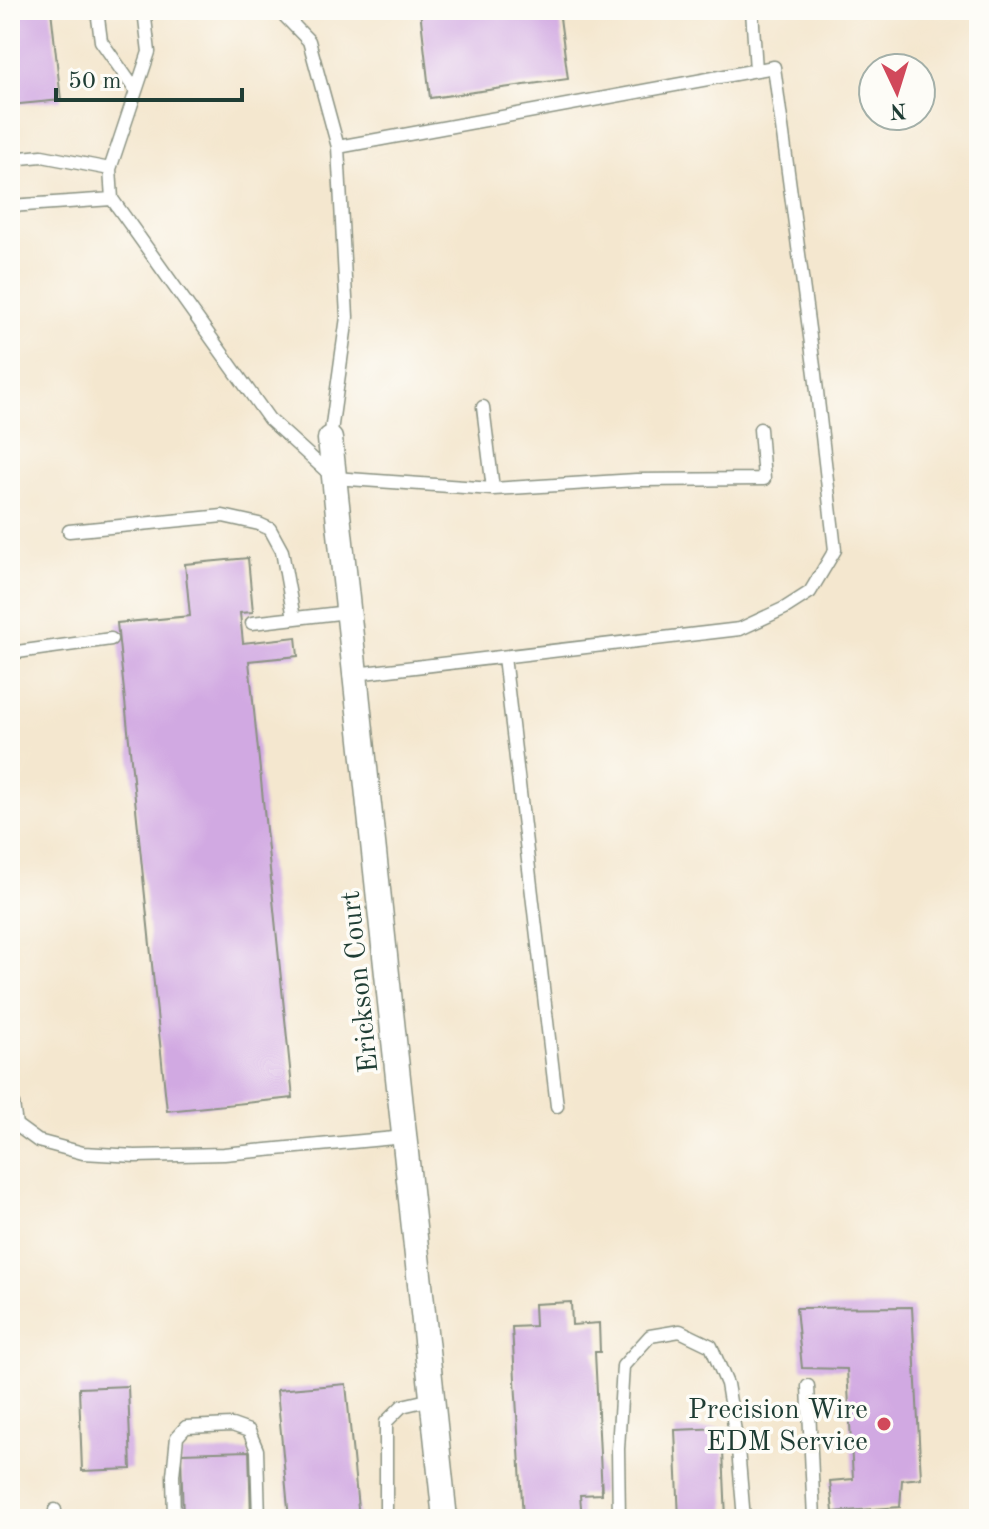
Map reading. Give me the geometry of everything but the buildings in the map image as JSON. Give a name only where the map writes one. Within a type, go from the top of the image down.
[{"type":"street","name":"Erickson Court","points":[[330,439],[445,1519]]},
{"type":"lane","points":[[97,10],[101,41],[136,91]]},
{"type":"lane","points":[[144,10],[149,52],[110,169],[112,199],[269,419],[334,478],[493,489],[636,480],[764,479],[760,429]]},
{"type":"lane","points":[[279,10],[309,41],[338,147],[347,317],[330,439]]},
{"type":"lane","points":[[752,10],[756,70]]},
{"type":"lane","points":[[338,147],[774,67],[835,550],[810,592],[785,608],[740,629],[355,674]]},
{"type":"lane","points":[[10,159],[42,156],[110,169]]},
{"type":"lane","points":[[10,206],[112,199]]},
{"type":"lane","points":[[483,407],[493,489]]},
{"type":"lane","points":[[69,531],[223,516],[259,524],[270,529],[282,551],[294,618]]},
{"type":"lane","points":[[252,623],[348,612]]},
{"type":"lane","points":[[10,653],[111,639]]},
{"type":"lane","points":[[504,657],[557,1106]]},
{"type":"lane","points":[[10,1083],[16,1125],[38,1141],[83,1153],[135,1156],[224,1154],[405,1137]]},
{"type":"lane","points":[[619,1519],[618,1449],[623,1366],[650,1336],[680,1331],[711,1346],[727,1384],[738,1449],[744,1519]]},
{"type":"lane","points":[[808,1386],[814,1519]]},
{"type":"lane","points":[[386,1519],[386,1422],[402,1406],[432,1399]]},
{"type":"lane","points":[[174,1519],[173,1475],[177,1437],[186,1427],[232,1425],[249,1431],[257,1450],[259,1519]]},
{"type":"place","name":"Precision Wire EDM Service","points":[[884,1424]]}]
